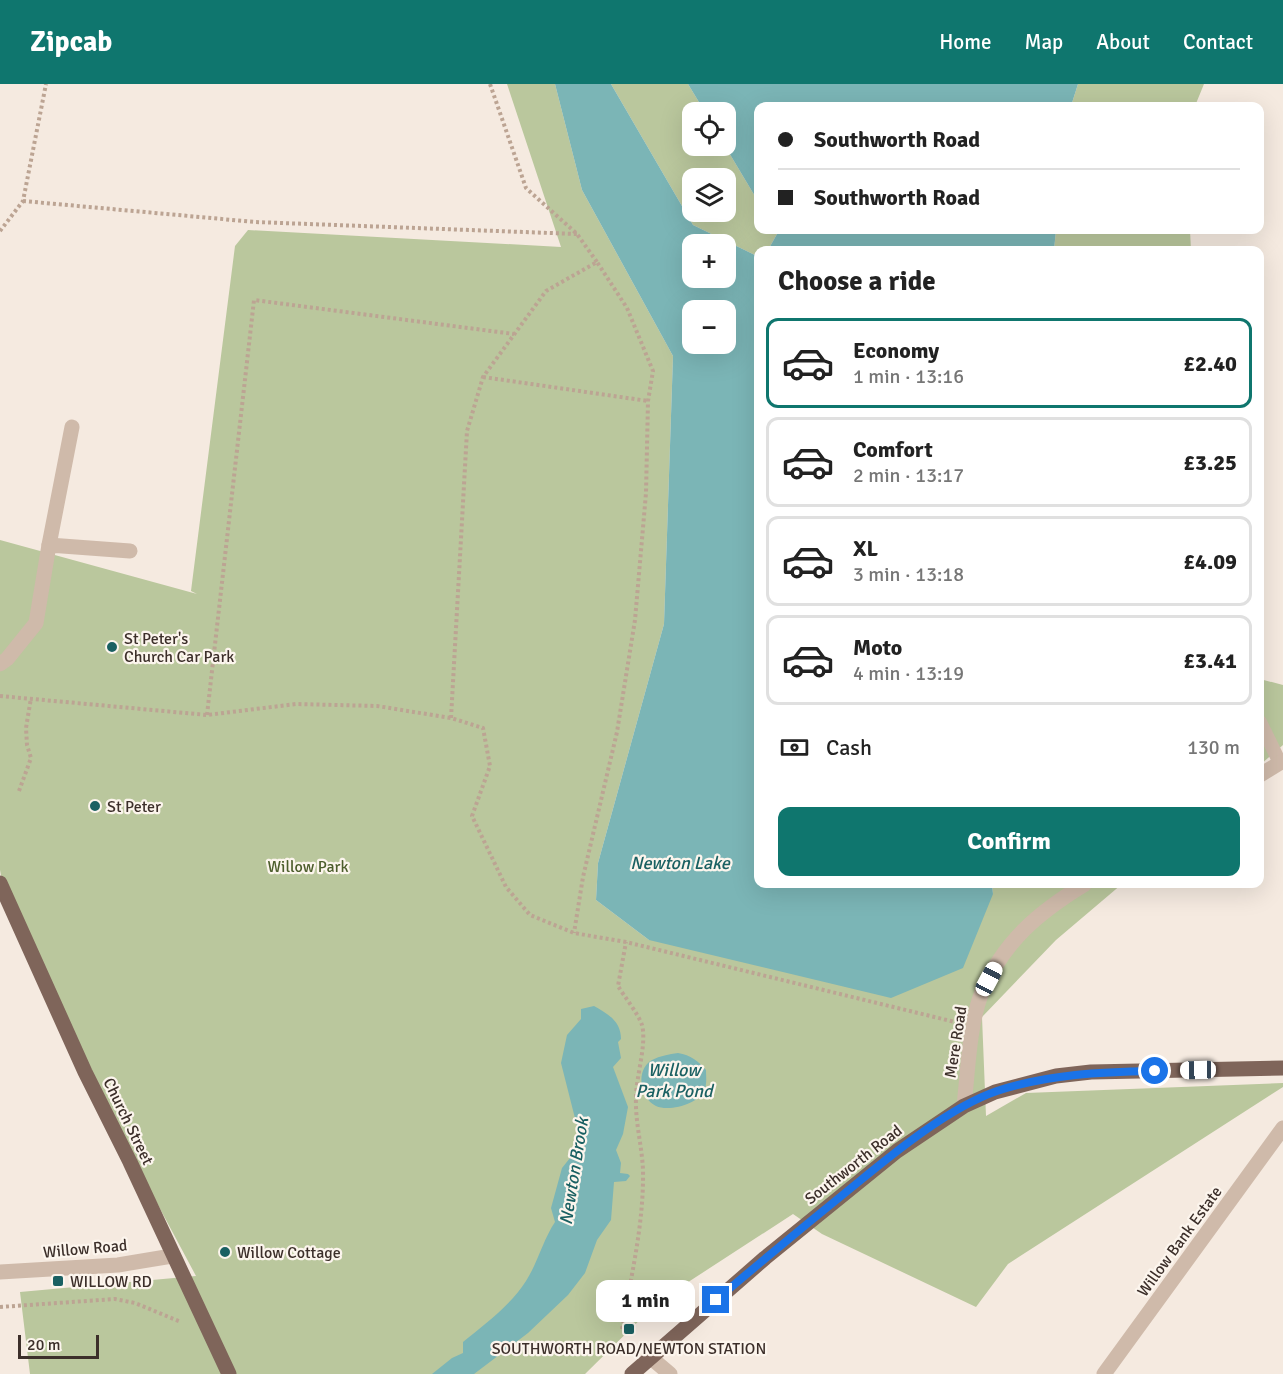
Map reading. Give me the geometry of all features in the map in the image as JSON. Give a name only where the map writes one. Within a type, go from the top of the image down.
[{"type":"main road","name":"Church Street","points":[[0,883],[85,1072],[130,1162],[229,1374]]},
{"type":"main road","name":"Southworth Road","points":[[632,1374],[765,1258],[888,1158],[964,1106],[995,1092],[1056,1076],[1091,1072],[1283,1068]]},
{"type":"street","points":[[0,664],[7,659],[36,623],[72,427]]},
{"type":"street","points":[[49,545],[130,551]]},
{"type":"street","points":[[1264,773],[1281,762]]},
{"type":"street","name":"Mere Road","points":[[964,1106],[975,1020],[982,994],[997,964],[1017,935],[1060,899],[1078,888]]},
{"type":"street","name":"Willow Bank Estate","points":[[1104,1374],[1283,1128]]},
{"type":"street","name":"Willow Road","points":[[0,1272],[118,1265],[172,1256]]},
{"type":"street","points":[[650,1357],[670,1374]]},
{"type":"lane","points":[[1264,730],[1281,762]]},
{"type":"path","points":[[0,231],[23,201],[46,84]]},
{"type":"path","points":[[490,84],[526,188],[577,234],[597,262],[627,308],[652,371],[648,401],[646,493],[636,620],[617,732],[583,877],[574,933]]},
{"type":"path","points":[[23,201],[255,222],[577,234]]},
{"type":"path","points":[[451,718],[467,431],[483,377],[546,291],[597,262]]},
{"type":"path","points":[[207,715],[254,300],[514,334]]},
{"type":"path","points":[[483,377],[648,401]]},
{"type":"path","points":[[0,696],[207,715],[296,704],[377,706],[451,718],[483,728],[490,766],[472,816],[506,887],[530,915],[574,933],[626,942],[956,1022]]},
{"type":"path","points":[[19,791],[31,758],[27,745],[26,728],[31,698]]},
{"type":"path","points":[[622,1329],[641,1216],[643,1168],[637,1129],[636,1099],[637,1075],[641,1061],[642,1024],[618,986],[626,942]]},
{"type":"path","points":[[0,1307],[114,1299],[135,1303],[188,1324]]},
{"type":"green space","name":"Willow Park","points":[[507,84],[555,84],[582,190],[673,356],[664,624],[598,863],[596,900],[649,940],[993,894],[992,888],[1117,888],[1056,940],[982,1017],[986,1116],[1026,1093],[1283,1083],[1283,1087],[1008,1264],[976,1307],[822,1234],[793,1214],[659,1301],[585,1374],[30,1374],[20,1292],[196,1276],[134,1160],[4,892],[0,870],[0,540],[197,594],[191,591],[235,246],[248,230],[561,247]]},
{"type":"green space","points":[[611,84],[688,84],[699,102],[682,102],[682,156],[731,156],[754,195],[754,234],[777,234],[770,246],[754,246],[754,255],[736,246],[736,234],[712,234],[691,222],[736,222],[736,168],[682,168],[682,206]]},
{"type":"green space","points":[[1078,84],[1204,84],[1197,102],[1072,102]]},
{"type":"green space","points":[[1056,234],[1190,234],[1191,246],[1054,246]]},
{"type":"green space","points":[[1264,680],[1283,685],[1283,745],[1264,762]]},
{"type":"water","name":"Newton Lake","points":[[555,84],[611,84],[682,206],[682,222],[691,222],[712,234],[682,234],[682,288],[736,288],[736,246],[754,255],[754,888],[992,888],[993,894],[963,968],[891,998],[649,940],[596,900],[598,863],[664,624],[673,356],[582,190]]},
{"type":"water","points":[[688,84],[1078,84],[1072,102],[754,102],[754,195],[731,156],[736,156],[736,102],[699,102]]},
{"type":"water","points":[[777,234],[1056,234],[1054,246],[770,246]]},
{"type":"water","name":"Newton Brook","points":[[594,1006],[609,1015],[619,1027],[621,1039],[618,1042],[621,1058],[613,1067],[628,1107],[623,1134],[616,1150],[621,1163],[620,1173],[630,1176],[626,1181],[614,1182],[611,1220],[597,1240],[585,1273],[568,1295],[528,1333],[474,1374],[432,1374],[452,1358],[463,1353],[463,1342],[497,1314],[520,1290],[555,1222],[551,1208],[562,1168],[574,1153],[579,1134],[561,1063],[567,1035],[581,1019],[581,1009]]},
{"type":"water","name":"Willow Park Pond","points":[[678,1053],[694,1059],[706,1070],[705,1089],[691,1103],[668,1108],[656,1106],[643,1091],[643,1070],[652,1060]]},
{"type":"place","name":"St Peter's Church Car Park","points":[[112,647]]},
{"type":"place","name":"St Peter","points":[[95,806]]},
{"type":"place","name":"Willow Cottage","points":[[225,1252]]},
{"type":"place","name":"WILLOW RD","points":[[58,1281]]},
{"type":"place","name":"SOUTHWORTH ROAD/NEWTON STATION","points":[[629,1329]]},
{"type":"route","points":[[716,1300],[897,1151],[964,1106],[995,1092],[1056,1076],[1091,1072],[1155,1071]]}]
